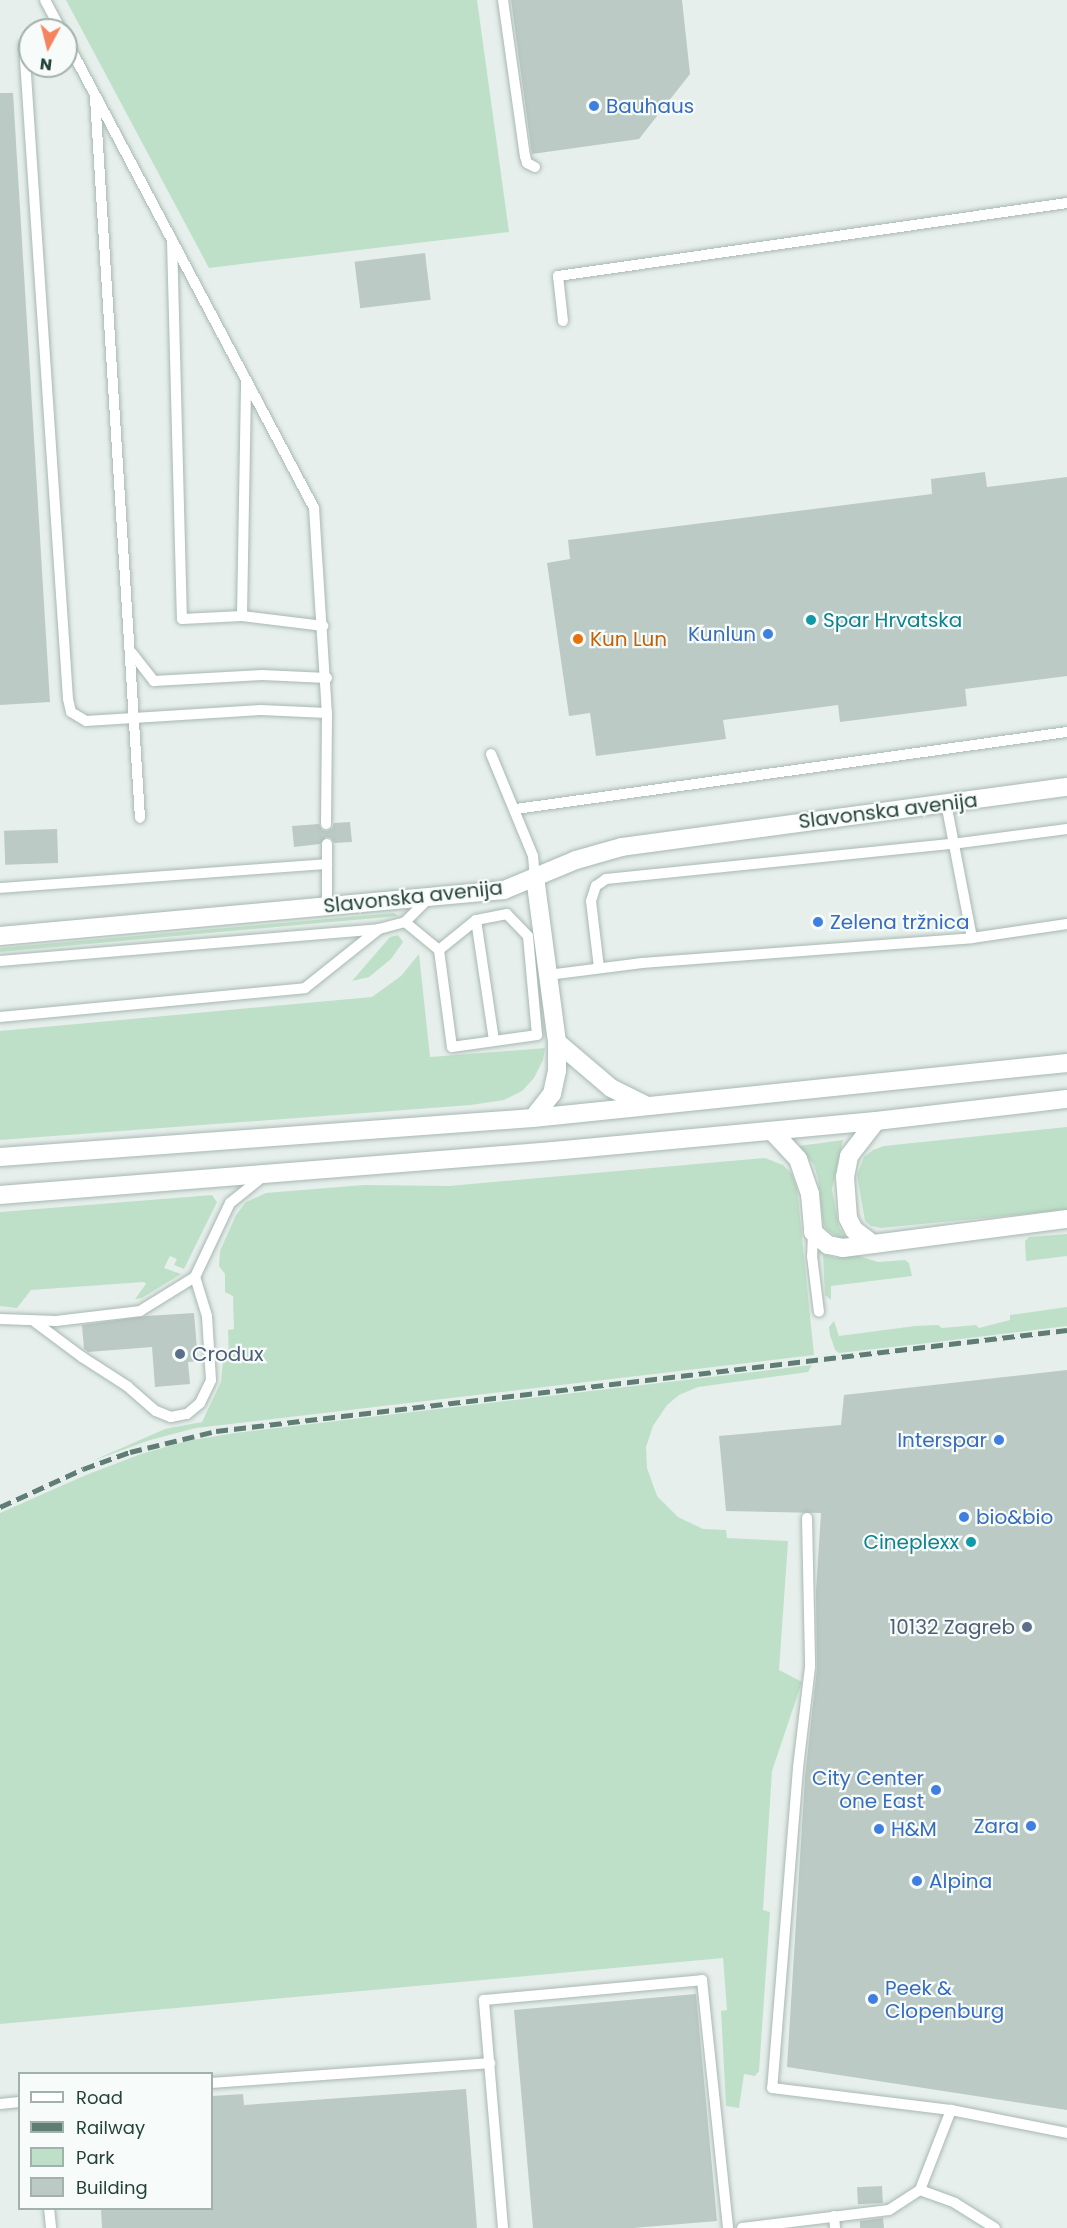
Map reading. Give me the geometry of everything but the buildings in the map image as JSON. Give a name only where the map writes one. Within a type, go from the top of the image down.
[{"type":"main road","name":"Slavonska avenija","points":[[0,936],[504,890],[576,860],[622,846],[1067,787]]},
{"type":"main road","points":[[533,1119],[552,1094],[557,1071],[557,1042],[536,878]]},
{"type":"main road","points":[[557,1042],[611,1088],[647,1106]]},
{"type":"main road","points":[[0,1156],[533,1119],[1067,1063]]},
{"type":"main road","points":[[0,1195],[265,1176],[772,1131],[1067,1099]]},
{"type":"main road","points":[[870,1242],[854,1230],[848,1218],[845,1177],[849,1156],[876,1121]]},
{"type":"main road","points":[[772,1131],[798,1159],[805,1176],[813,1232],[828,1245],[843,1248],[870,1242],[1067,1219]]},
{"type":"lane","points":[[45,0],[55,18]]},
{"type":"lane","points":[[503,0],[525,156],[527,163],[535,167]]},
{"type":"lane","points":[[78,62],[314,508],[327,678],[326,824]]},
{"type":"lane","points":[[26,78],[68,699],[71,712],[86,721],[136,720],[261,710],[327,713]]},
{"type":"lane","points":[[95,94],[136,720],[140,818]]},
{"type":"lane","points":[[563,321],[558,276],[1067,203]]},
{"type":"lane","points":[[172,237],[182,619],[242,616],[323,626]]},
{"type":"lane","points":[[242,616],[246,379]]},
{"type":"lane","points":[[131,653],[153,681],[262,675],[327,678]]},
{"type":"lane","points":[[516,809],[1067,732]]},
{"type":"lane","points":[[491,754],[516,809],[533,856],[536,878]]},
{"type":"lane","points":[[946,803],[952,844],[972,938]]},
{"type":"lane","points":[[599,968],[591,901],[596,886],[606,879],[952,844],[1067,829]]},
{"type":"lane","points":[[327,844],[327,906]]},
{"type":"lane","points":[[0,888],[327,864]]},
{"type":"lane","points":[[0,962],[379,929],[405,922],[429,898]]},
{"type":"lane","points":[[405,922],[439,950],[452,1047],[537,1035],[528,936],[507,914],[476,920],[439,950]]},
{"type":"lane","points":[[476,920],[494,1041]]},
{"type":"lane","points":[[548,975],[599,968],[972,938],[1067,924]]},
{"type":"lane","points":[[0,1017],[305,988],[379,929]]},
{"type":"lane","points":[[0,1319],[35,1322],[140,1311],[195,1277],[230,1203],[265,1176]]},
{"type":"lane","points":[[813,1232],[812,1256],[819,1312]]},
{"type":"lane","points":[[35,1322],[82,1358],[127,1386],[156,1411],[171,1417],[187,1414],[200,1403],[211,1380],[207,1316],[195,1277]]},
{"type":"lane","points":[[807,1518],[810,1667],[798,1768],[772,2088],[951,2110],[1067,2133]]},
{"type":"lane","points":[[503,2228],[484,2000],[702,1980],[728,2228]]},
{"type":"lane","points":[[213,2083],[490,2063]]},
{"type":"lane","points":[[0,2104],[18,2102]]},
{"type":"lane","points":[[742,2228],[889,2210],[920,2190],[951,2110]]},
{"type":"lane","points":[[920,2190],[954,2203],[995,2228]]},
{"type":"lane","points":[[49,2210],[51,2228]]},
{"type":"lane","points":[[834,2216],[835,2228]]},
{"type":"green space","points":[[66,0],[477,0],[509,232],[209,268],[78,22],[78,18],[76,18]]},
{"type":"green space","points":[[394,913],[398,916],[0,952],[0,948]]},
{"type":"green space","points":[[398,935],[403,942],[391,959],[369,977],[352,981],[390,937]]},
{"type":"green space","points":[[419,954],[430,1057],[545,1048],[543,1060],[534,1078],[522,1091],[504,1100],[471,1105],[0,1140],[0,1031],[372,997],[401,976]]},
{"type":"green space","points":[[1067,1127],[1067,1210],[881,1228],[871,1226],[865,1221],[857,1175],[864,1157],[873,1150],[884,1146]]},
{"type":"green space","points":[[843,1140],[832,1189],[839,1227],[845,1237],[843,1240],[827,1230],[823,1223],[818,1178],[814,1165],[799,1146]]},
{"type":"green space","points":[[765,1158],[783,1165],[792,1174],[797,1188],[814,1355],[196,1428],[150,1440],[92,1461],[165,1429],[202,1422],[221,1382],[223,1361],[229,1360],[228,1330],[234,1329],[233,1296],[225,1292],[225,1274],[219,1266],[220,1251],[236,1215],[246,1202],[266,1193],[364,1185],[449,1186]]},
{"type":"green space","points":[[212,1195],[217,1202],[184,1269],[174,1265],[177,1259],[170,1256],[164,1268],[181,1274],[142,1298],[135,1299],[146,1284],[144,1282],[31,1290],[17,1308],[0,1306],[0,1212]]},
{"type":"green space","points":[[1067,1234],[1067,1256],[1026,1261],[1025,1241],[1029,1237]]},
{"type":"green space","points":[[823,1254],[836,1258],[856,1255],[878,1262],[905,1260],[909,1263],[912,1276],[831,1286],[831,1300],[825,1295]]},
{"type":"green space","points":[[1067,1307],[1067,1326],[839,1353],[835,1350],[829,1327],[834,1321],[839,1336],[915,1326],[938,1325],[942,1328],[976,1325],[979,1328],[1010,1320],[1010,1315]]},
{"type":"green space","points":[[812,1365],[808,1372],[698,1387],[679,1395],[667,1405],[653,1426],[646,1447],[647,1468],[657,1496],[678,1517],[703,1529],[726,1530],[727,1538],[788,1541],[779,1670],[802,1682],[772,1771],[763,1910],[770,1912],[759,2071],[755,2076],[744,2074],[739,2108],[726,2106],[721,2011],[727,2010],[723,1958],[0,2024],[0,1513],[86,1475],[141,1454],[187,1441],[235,1433]]},
{"type":"railway","points":[[0,1507],[83,1469],[130,1452],[216,1431],[1067,1330]]},
{"type":"place","name":"Bauhaus","points":[[594,106]]},
{"type":"place","name":"Spar Hrvatska","points":[[811,620]]},
{"type":"place","name":"Kunlun","points":[[768,634]]},
{"type":"place","name":"Kun Lun","points":[[578,639]]},
{"type":"place","name":"Zelena tržnica","points":[[818,922]]},
{"type":"place","name":"Crodux","points":[[180,1354]]},
{"type":"place","name":"Interspar","points":[[999,1440]]},
{"type":"place","name":"bio&bio","points":[[964,1517]]},
{"type":"place","name":"Cineplexx","points":[[971,1542]]},
{"type":"place","name":"10132 Zagreb","points":[[1027,1627]]},
{"type":"place","name":"City Center one East","points":[[936,1790]]},
{"type":"place","name":"Zara","points":[[1031,1826]]},
{"type":"place","name":"H&M","points":[[879,1829]]},
{"type":"place","name":"Alpina","points":[[917,1881]]},
{"type":"place","name":"Peek & Clopenburg","points":[[873,1999]]}]
